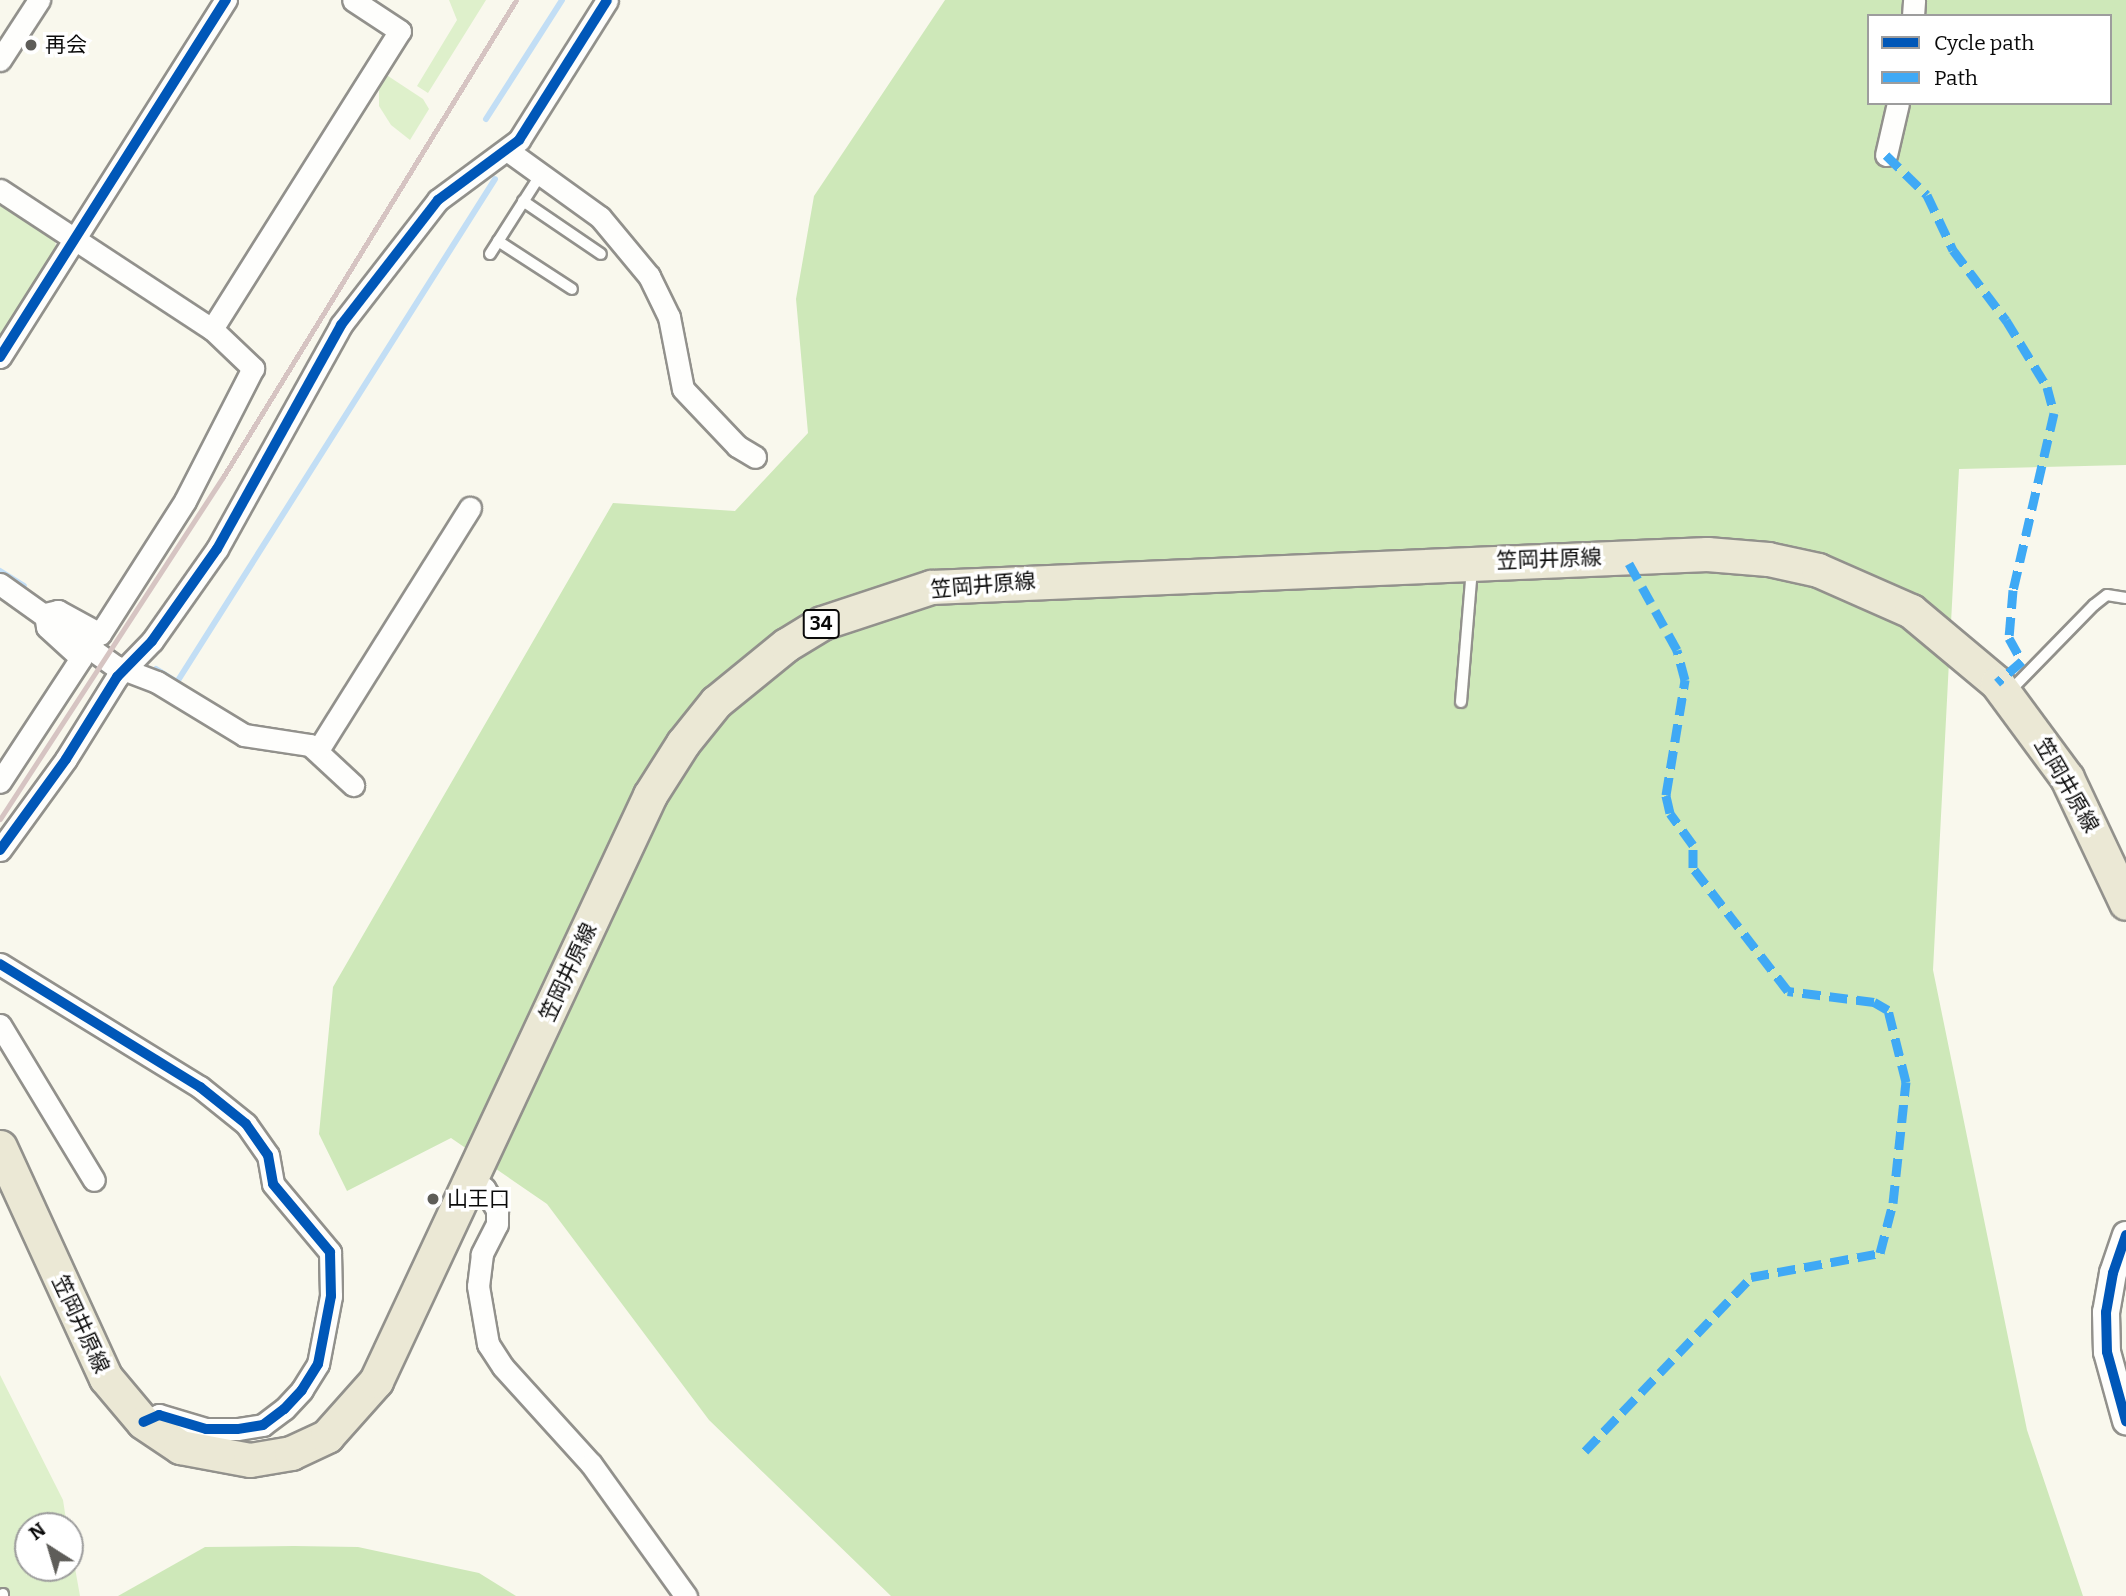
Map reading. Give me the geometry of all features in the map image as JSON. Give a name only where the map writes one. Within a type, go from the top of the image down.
[{"type":"main road","name":"笠岡井原線","points":[[0,1147],[106,1378],[142,1422],[180,1447],[250,1460],[291,1453],[327,1436],[376,1381],[650,795],[716,702],[786,645],[822,623],[931,587],[1707,554],[1768,559],[1818,570],[1911,611],[1962,649],[2006,695],[2067,778],[2126,903]]},
{"type":"street","points":[[0,60],[39,0]]},
{"type":"street","points":[[0,357],[226,0]]},
{"type":"street","points":[[212,329],[400,31],[353,0]]},
{"type":"street","points":[[0,850],[125,669],[152,642],[217,549],[341,325],[438,200],[519,140],[607,0]]},
{"type":"street","points":[[1885,155],[1898,105]]},
{"type":"street","points":[[507,150],[600,217],[649,276],[669,317],[683,388],[737,446],[755,457]]},
{"type":"street","points":[[0,190],[212,329],[251,363],[253,375],[185,501],[100,634],[58,611],[45,614]]},
{"type":"street","points":[[318,750],[470,508]]},
{"type":"street","points":[[0,584],[125,669],[157,682],[244,735],[300,743],[318,750],[353,785]]},
{"type":"street","points":[[0,782],[81,658],[47,627],[45,614]]},
{"type":"street","points":[[0,964],[200,1087],[246,1124],[268,1155],[273,1184],[330,1252],[331,1296],[318,1364],[302,1390],[284,1409],[263,1424],[237,1429],[206,1429],[159,1415],[142,1422]]},
{"type":"street","points":[[0,1025],[94,1180]]},
{"type":"street","points":[[470,1181],[484,1188],[497,1210],[478,1286],[488,1344],[503,1367],[591,1464],[686,1596]]},
{"type":"street","points":[[2126,1235],[2113,1273],[2106,1325],[2114,1392],[2126,1421]]},
{"type":"lane","points":[[490,254],[541,174]]},
{"type":"lane","points":[[523,201],[601,254]]},
{"type":"lane","points":[[498,241],[572,289]]},
{"type":"lane","points":[[1461,702],[1472,562]]},
{"type":"lane","points":[[2006,695],[2094,605],[2107,595],[2126,598]]},
{"type":"green space","points":[[449,0],[486,0],[428,93],[417,86],[457,20]]},
{"type":"green space","points":[[945,0],[2126,0],[2126,465],[1959,469],[1933,970],[2027,1430],[2083,1596],[891,1596],[709,1420],[547,1204],[451,1138],[347,1191],[319,1134],[333,987],[613,503],[735,511],[808,433],[796,299],[814,196]]},
{"type":"green space","points":[[385,74],[423,99],[429,109],[410,140],[391,125],[379,106],[379,86]]},
{"type":"green space","points":[[0,203],[55,239],[56,249],[0,338]]},
{"type":"green space","points":[[0,1375],[63,1500],[65,1512],[14,1512],[14,1582],[78,1582],[80,1596],[0,1596]]},
{"type":"green space","points":[[205,1547],[358,1547],[479,1573],[516,1596],[118,1596]]},
{"type":"waterway","points":[[486,119],[562,0]]},
{"type":"waterway","points":[[156,669],[177,682],[495,179]]},
{"type":"waterway","points":[[0,571],[24,586]]},
{"type":"railway","points":[[0,819],[223,477],[516,0]]},
{"type":"marked path","points":[[1886,155],[1927,195],[1953,250],[2006,320],[2047,387],[2054,413],[2013,590],[2009,638],[2022,661],[1997,683]]},
{"type":"marked path","points":[[1585,1451],[1751,1277],[1880,1253],[1893,1203],[1906,1082],[1888,1010],[1874,1002],[1788,991],[1693,868],[1693,845],[1670,813],[1666,795],[1685,680],[1677,650],[1625,556]]},
{"type":"cycle path","points":[[0,357],[226,0]]},
{"type":"cycle path","points":[[0,850],[66,759],[117,677],[152,641],[217,549],[341,325],[438,200],[519,140],[607,0]]},
{"type":"cycle path","points":[[0,964],[200,1087],[246,1124],[268,1155],[273,1184],[330,1252],[331,1296],[318,1364],[302,1390],[284,1409],[263,1425],[237,1429],[206,1429],[159,1415],[143,1422]]},
{"type":"cycle path","points":[[2126,1235],[2113,1273],[2106,1312],[2107,1352],[2126,1421]]},
{"type":"place","name":"再会","points":[[31,45]]},
{"type":"place","name":"山王口","points":[[433,1199]]}]
